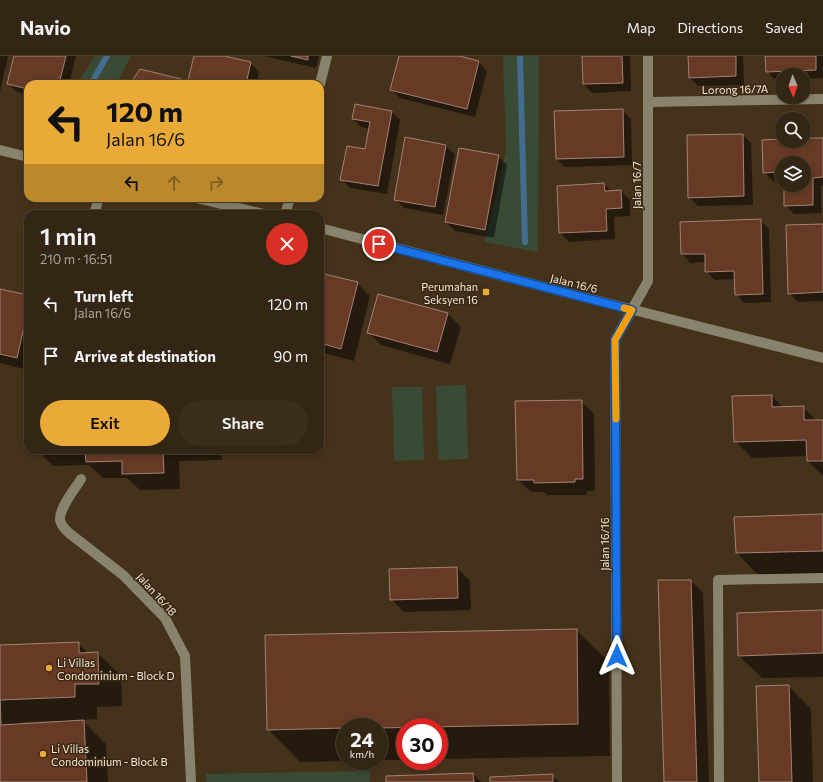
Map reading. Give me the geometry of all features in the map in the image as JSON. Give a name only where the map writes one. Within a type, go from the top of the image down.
[{"type":"street","points":[[321,80],[327,56]]},
{"type":"street","name":"Jalan 16/7","points":[[632,310],[648,281],[648,56]]},
{"type":"street","name":"Lorong 16/7A","points":[[648,102],[823,99]]},
{"type":"street","points":[[0,150],[24,156]]},
{"type":"street","points":[[213,202],[247,210]]},
{"type":"street","name":"Jalan 16/6","points":[[324,229],[632,310],[823,358]]},
{"type":"street","name":"Jalan 16/16","points":[[617,782],[615,340],[632,310]]},
{"type":"street","name":"Jalan 16/18","points":[[81,479],[62,510],[60,519],[62,527],[123,576],[165,618],[186,656],[191,782]]},
{"type":"street","points":[[719,782],[718,580],[823,578]]},
{"type":"green space","points":[[95,56],[131,56],[118,80],[80,80]]},
{"type":"green space","points":[[503,56],[539,56],[538,252],[485,242],[506,150]]},
{"type":"green space","points":[[466,385],[468,459],[438,460],[436,386]]},
{"type":"green space","points":[[392,387],[422,387],[424,460],[394,461]]},
{"type":"green space","points":[[370,771],[370,782],[206,782],[206,774]]},
{"type":"building","points":[[14,56],[66,56],[60,80],[24,80],[24,88],[7,84]]},
{"type":"building","points":[[194,56],[224,56],[251,62],[247,80],[188,80]]},
{"type":"building","points":[[291,56],[308,56],[308,60]]},
{"type":"building","points":[[399,56],[459,56],[479,61],[467,109],[390,90]]},
{"type":"building","points":[[582,56],[622,56],[623,83],[583,84]]},
{"type":"building","points":[[688,56],[736,56],[736,76],[689,78]]},
{"type":"building","points":[[765,56],[816,56],[816,70],[811,70],[811,68],[775,68],[775,72],[766,72]]},
{"type":"building","points":[[140,69],[181,79],[181,80],[133,80]]},
{"type":"building","points":[[355,104],[392,111],[378,186],[340,180],[347,146],[365,149],[370,122],[352,119]]},
{"type":"building","points":[[623,109],[624,157],[556,159],[554,111]]},
{"type":"building","points":[[743,134],[744,196],[688,198],[687,135]]},
{"type":"building","points":[[405,137],[446,145],[435,207],[394,200]]},
{"type":"building","points":[[811,138],[823,138],[823,177],[813,178],[813,205],[784,206],[784,192],[811,192],[811,156],[775,156],[775,172],[763,173],[762,140],[775,139],[775,148],[811,148]]},
{"type":"building","points":[[459,148],[499,155],[485,230],[445,222]]},
{"type":"building","points":[[604,183],[605,191],[621,190],[622,208],[606,209],[607,231],[559,233],[557,186]]},
{"type":"building","points":[[761,219],[763,294],[735,295],[734,271],[705,272],[705,254],[681,254],[680,222]]},
{"type":"building","points":[[823,224],[823,292],[788,294],[786,225]]},
{"type":"building","points":[[324,274],[358,282],[341,349],[324,344]]},
{"type":"building","points":[[0,289],[24,294],[24,327],[17,358],[0,354]]},
{"type":"building","points":[[378,294],[448,313],[437,352],[367,333]]},
{"type":"building","points":[[772,395],[772,407],[804,406],[804,420],[823,420],[823,461],[807,461],[806,440],[734,442],[732,396]]},
{"type":"building","points":[[582,400],[583,479],[575,479],[575,482],[534,483],[534,480],[517,480],[515,401]]},
{"type":"building","points":[[85,454],[163,454],[164,473],[122,474],[122,461],[86,462]]},
{"type":"building","points":[[823,514],[823,551],[736,553],[734,517]]},
{"type":"building","points":[[457,567],[458,598],[390,600],[389,569]]},
{"type":"building","points":[[658,580],[691,580],[697,782],[664,782]]},
{"type":"building","points":[[823,610],[823,653],[738,656],[737,613]]},
{"type":"building","points":[[577,629],[578,724],[448,727],[448,718],[396,718],[396,728],[388,728],[388,718],[336,718],[336,728],[267,730],[265,635]]},
{"type":"building","name":"Li Villas Condominium - Block D","points":[[79,642],[79,653],[98,652],[99,684],[75,684],[75,697],[0,700],[0,645]]},
{"type":"building","points":[[789,685],[792,782],[759,782],[756,686]]},
{"type":"building","points":[[0,700],[1,724],[0,724]]},
{"type":"building","name":"Li Villas Condominium - Block B","points":[[84,720],[87,782],[0,782],[0,725]]},
{"type":"building","points":[[473,773],[474,782],[386,782],[386,776]]},
{"type":"building","points":[[553,774],[553,782],[490,782],[490,777]]},
{"type":"waterway","points":[[93,80],[107,56]]},
{"type":"waterway","points":[[520,56],[525,242]]},
{"type":"slow traffic","points":[[616,419],[615,340],[632,310],[624,308]]},
{"type":"place","name":"Perumahan Seksyen 16","points":[[486,292]]},
{"type":"place","name":"Li Villas Condominium - Block D","points":[[49,668]]},
{"type":"place","name":"Li Villas Condominium - Block B","points":[[43,754]]},
{"type":"route","points":[[379,244],[632,310],[615,340],[617,656]]}]
